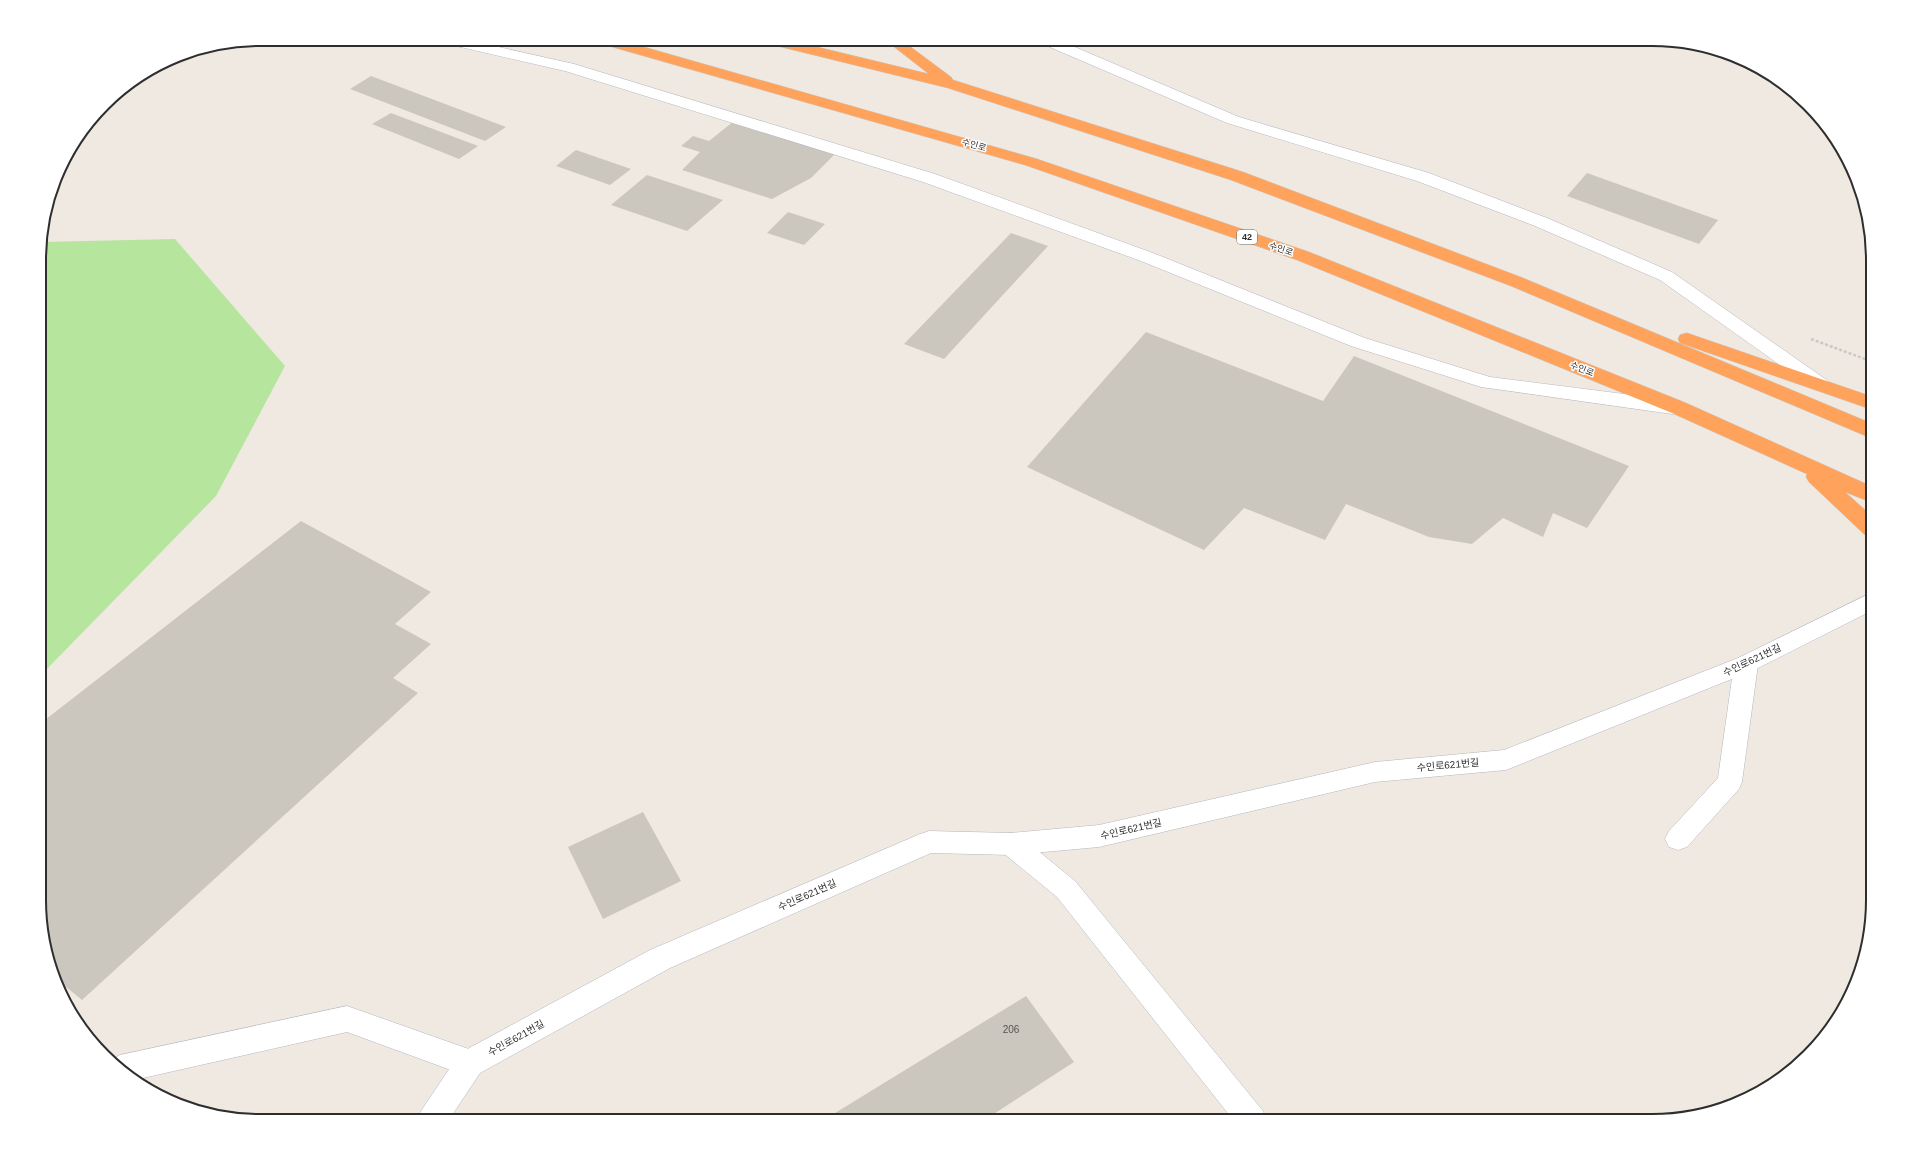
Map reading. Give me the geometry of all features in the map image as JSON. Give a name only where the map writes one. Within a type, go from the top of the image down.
[{"type":"highway","name":"수인로","points":[[625,46],[1031,162],[1303,256],[1679,408],[1866,493]]},
{"type":"highway","points":[[794,46],[953,85],[1237,176],[1517,282],[1821,385],[1866,402]]},
{"type":"highway","points":[[900,46],[953,85]]},
{"type":"highway","points":[[1517,282],[1866,429]]},
{"type":"highway","points":[[1802,464],[1866,524]]},
{"type":"street","points":[[473,46],[569,68],[929,178],[1147,257],[1358,342],[1488,383],[1679,408]]},
{"type":"street","points":[[1059,46],[1233,120],[1423,177],[1541,222],[1666,276],[1821,385]]},
{"type":"street","name":"수인로621번길","points":[[436,1114],[470,1063],[660,959],[928,842],[1011,844],[1099,836],[1375,772],[1506,760],[1746,664],[1866,603]]},
{"type":"street","points":[[1678,839],[1730,782],[1746,664]]},
{"type":"street","points":[[1011,844],[1066,889],[1247,1114]]},
{"type":"street","points":[[127,1067],[347,1019],[470,1063]]},
{"type":"green space","points":[[175,239],[285,366],[216,496],[46,670],[46,246],[47,242]]},
{"type":"building","points":[[371,76],[506,127],[485,141],[350,89]]},
{"type":"building","points":[[391,113],[478,146],[459,159],[372,124]]},
{"type":"building","points":[[734,121],[837,152],[811,178],[772,199],[682,170],[700,152],[681,146],[693,136],[709,141]]},
{"type":"building","points":[[576,150],[631,169],[610,185],[556,166]]},
{"type":"building","points":[[1587,173],[1718,220],[1699,244],[1567,196]]},
{"type":"building","points":[[647,175],[723,200],[687,231],[611,205]]},
{"type":"building","points":[[788,212],[825,224],[804,245],[767,233]]},
{"type":"building","points":[[1011,233],[1048,246],[944,359],[904,344]]},
{"type":"building","points":[[1146,332],[1323,401],[1354,356],[1629,466],[1587,528],[1553,513],[1543,537],[1503,518],[1472,544],[1429,537],[1346,504],[1325,540],[1244,508],[1204,550],[1027,467]]},
{"type":"building","points":[[301,521],[431,592],[395,624],[431,644],[393,678],[418,693],[82,1000],[62,982],[53,956],[46,914],[46,719]]},
{"type":"building","points":[[643,812],[681,881],[603,919],[568,847]]},
{"type":"building","points":[[1026,996],[1074,1062],[994,1114],[833,1114]]}]
